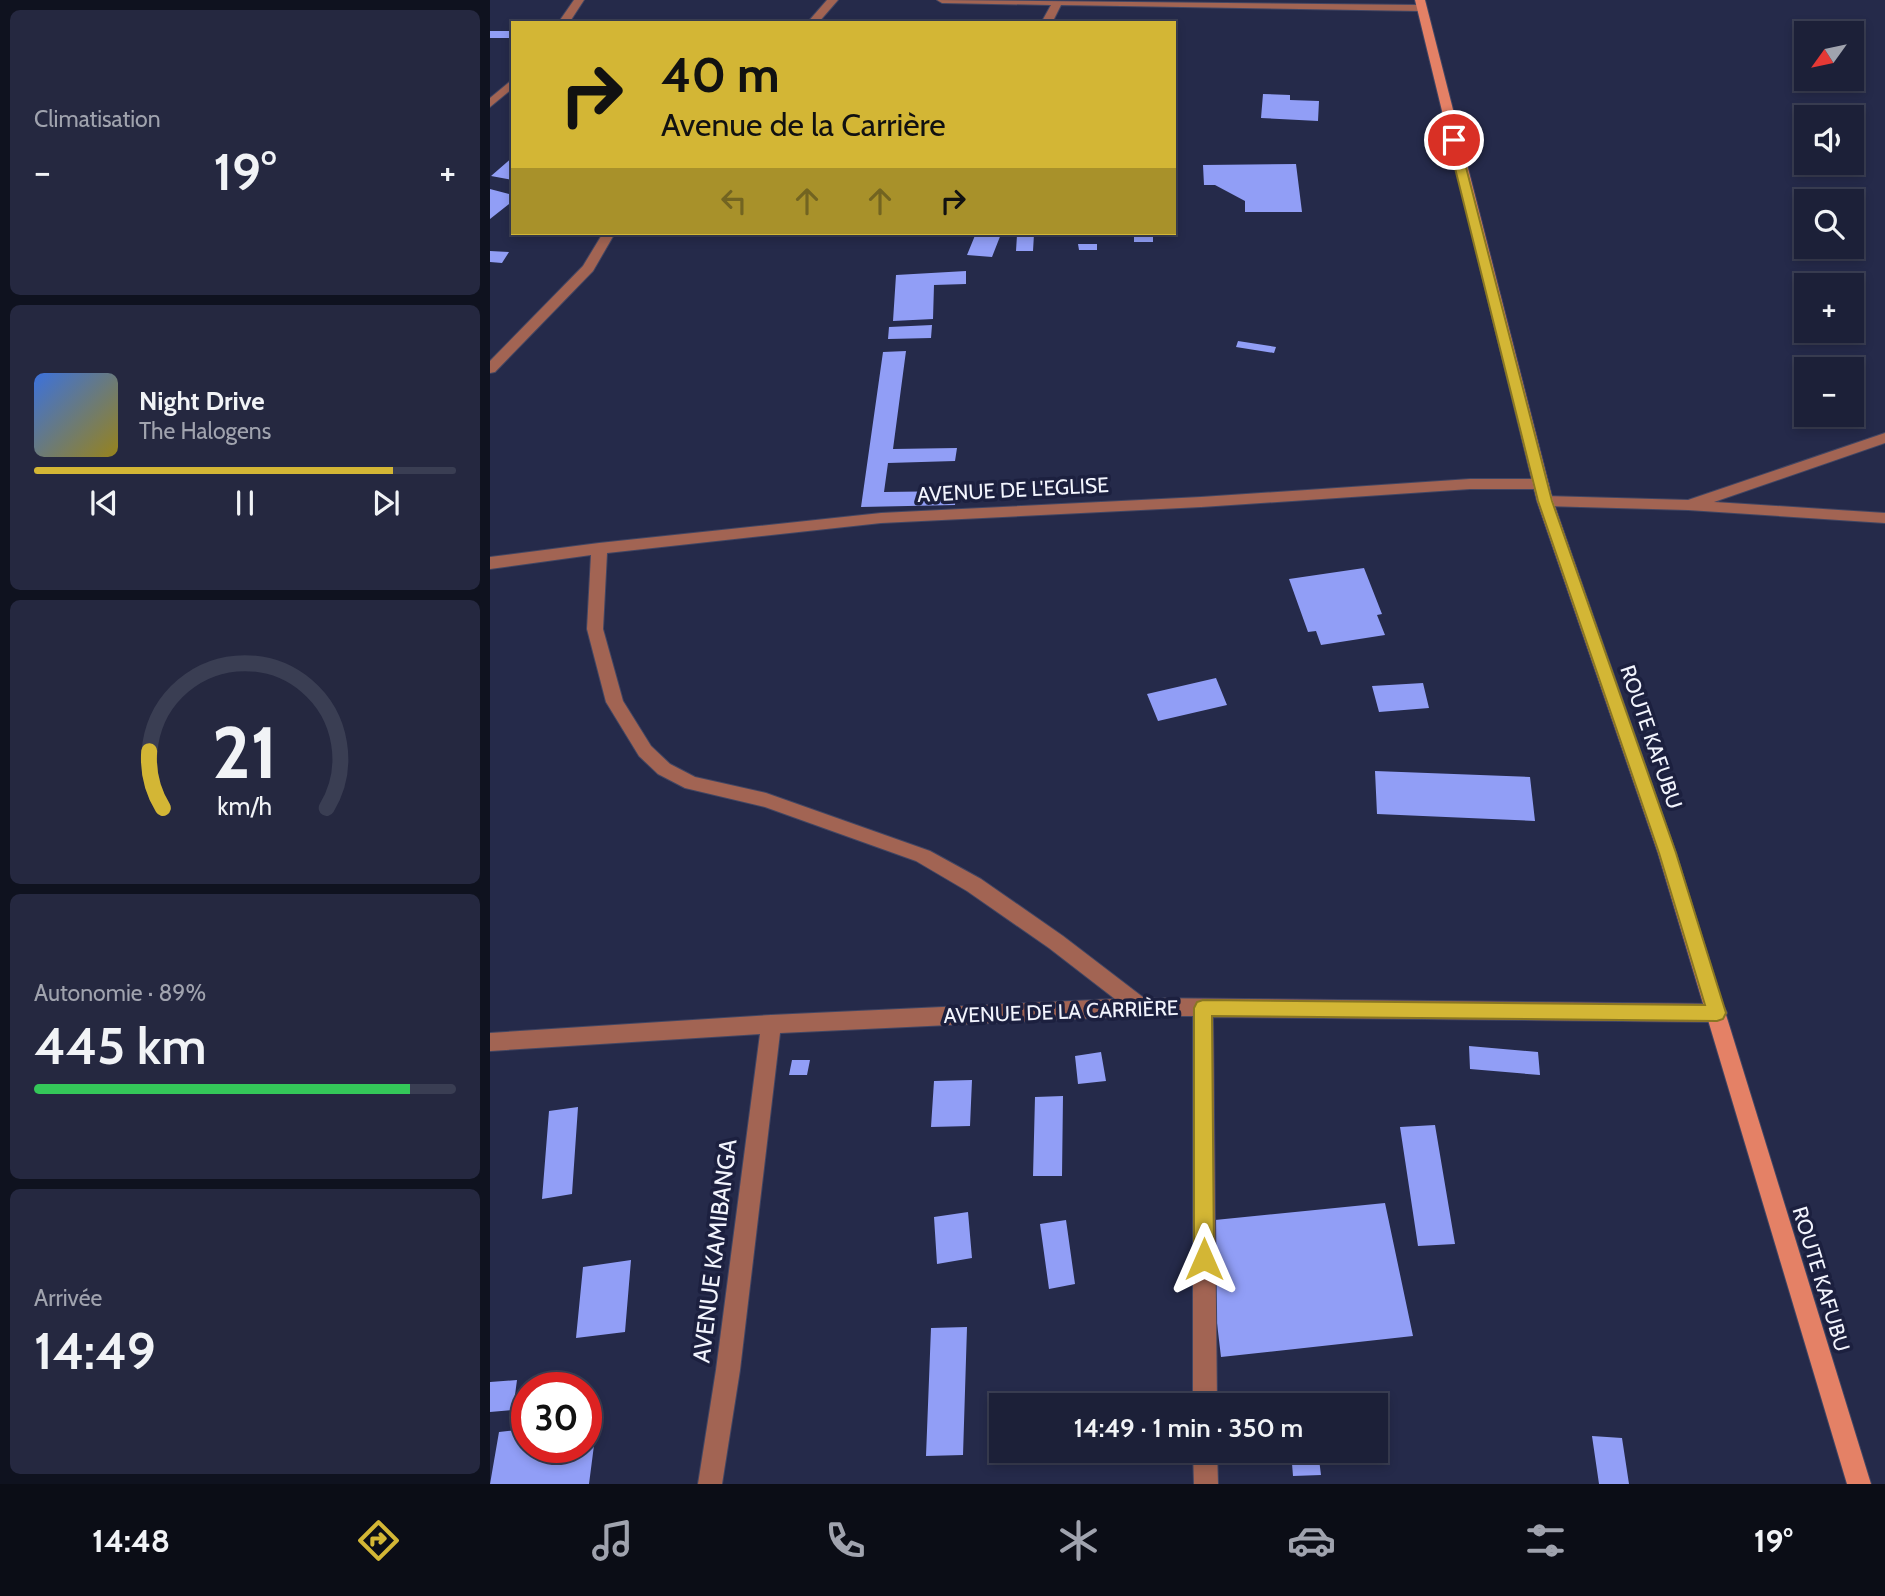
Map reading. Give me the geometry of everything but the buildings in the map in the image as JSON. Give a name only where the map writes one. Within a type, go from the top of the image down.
[{"type":"main road","name":"ROUTE KAFUBU","points":[[1420,4],[1543,492],[1667,853],[1859,1484]]},
{"type":"street","points":[[564,21],[579,0]]},
{"type":"street","points":[[815,21],[833,0]]},
{"type":"street","points":[[942,0],[1420,4]]},
{"type":"street","points":[[1047,21],[1058,1]]},
{"type":"street","points":[[490,104],[511,84]]},
{"type":"street","points":[[490,369],[588,268],[608,235]]},
{"type":"street","points":[[1688,505],[1885,438]]},
{"type":"street","name":"AVENUE DE L'EGLISE","points":[[490,563],[599,548],[881,518],[1187,503],[1470,484],[1688,505],[1885,518]]},
{"type":"street","points":[[599,548],[595,629],[615,702],[645,751],[664,769],[691,783],[766,800],[923,856],[974,885],[1140,1007]]},
{"type":"street","name":"AVENUE DE LA CARRIÈRE","points":[[490,1042],[771,1024],[1140,1007],[1717,1013]]},
{"type":"street","points":[[1203,1008],[1205,1393]]},
{"type":"street","name":"AVENUE KAMIBANGA","points":[[710,1484],[722,1420],[754,1138],[771,1024]]},
{"type":"street","points":[[1205,1463],[1206,1484]]},
{"type":"route","points":[[1204,1259],[1203,1008],[1717,1013],[1667,853],[1545,501],[1454,140]]}]
